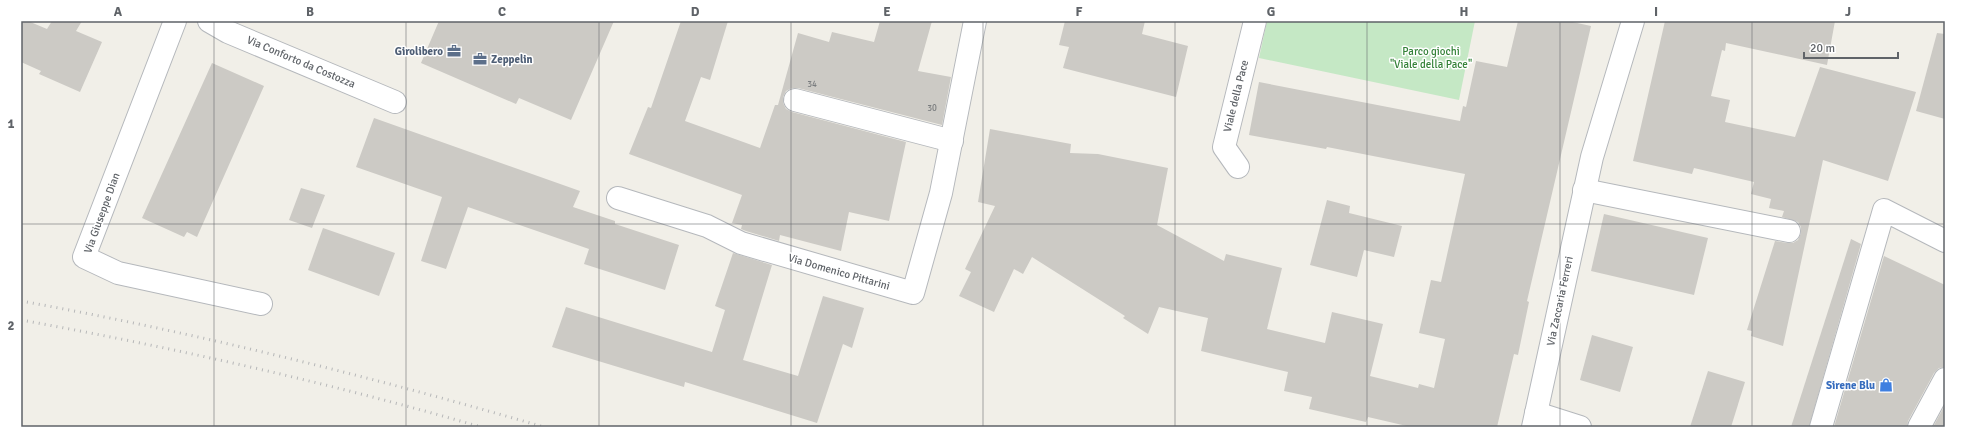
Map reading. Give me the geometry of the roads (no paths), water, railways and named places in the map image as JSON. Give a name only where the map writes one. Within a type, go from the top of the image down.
[{"type":"street","name":"Via Giuseppe Dian","points":[[175,21],[84,257],[118,273],[261,304]]},
{"type":"street","name":"Via Conforto da Costozza","points":[[209,21],[228,32],[395,102]]},
{"type":"street","name":"Via Domenico Pittarini","points":[[618,198],[707,226],[741,243],[913,293],[941,193],[975,21]]},
{"type":"street","name":"Viale della Pace","points":[[1238,167],[1224,147],[1255,21]]},
{"type":"street","name":"Via Zaccaria Ferreri","points":[[1580,427],[1535,420],[1592,157],[1633,21]]},
{"type":"street","points":[[795,100],[952,141]]},
{"type":"street","points":[[1584,190],[1789,231]]},
{"type":"street","points":[[1821,427],[1884,210],[1945,240]]},
{"type":"street","points":[[1919,427],[1945,379]]},
{"type":"railway","points":[[21,301],[153,327],[284,357],[415,391],[544,427]]},
{"type":"railway","points":[[21,320],[137,342],[310,381],[481,427]]},
{"type":"place","name":"Girolibero","points":[[454,51]]},
{"type":"place","name":"Zeppelin","points":[[480,59]]},
{"type":"place","name":"Sirene Blu","points":[[1886,385]]},
{"type":"park label","name":"Parco giochi \"Viale della Pace\"","points":[[1431,57]]}]
